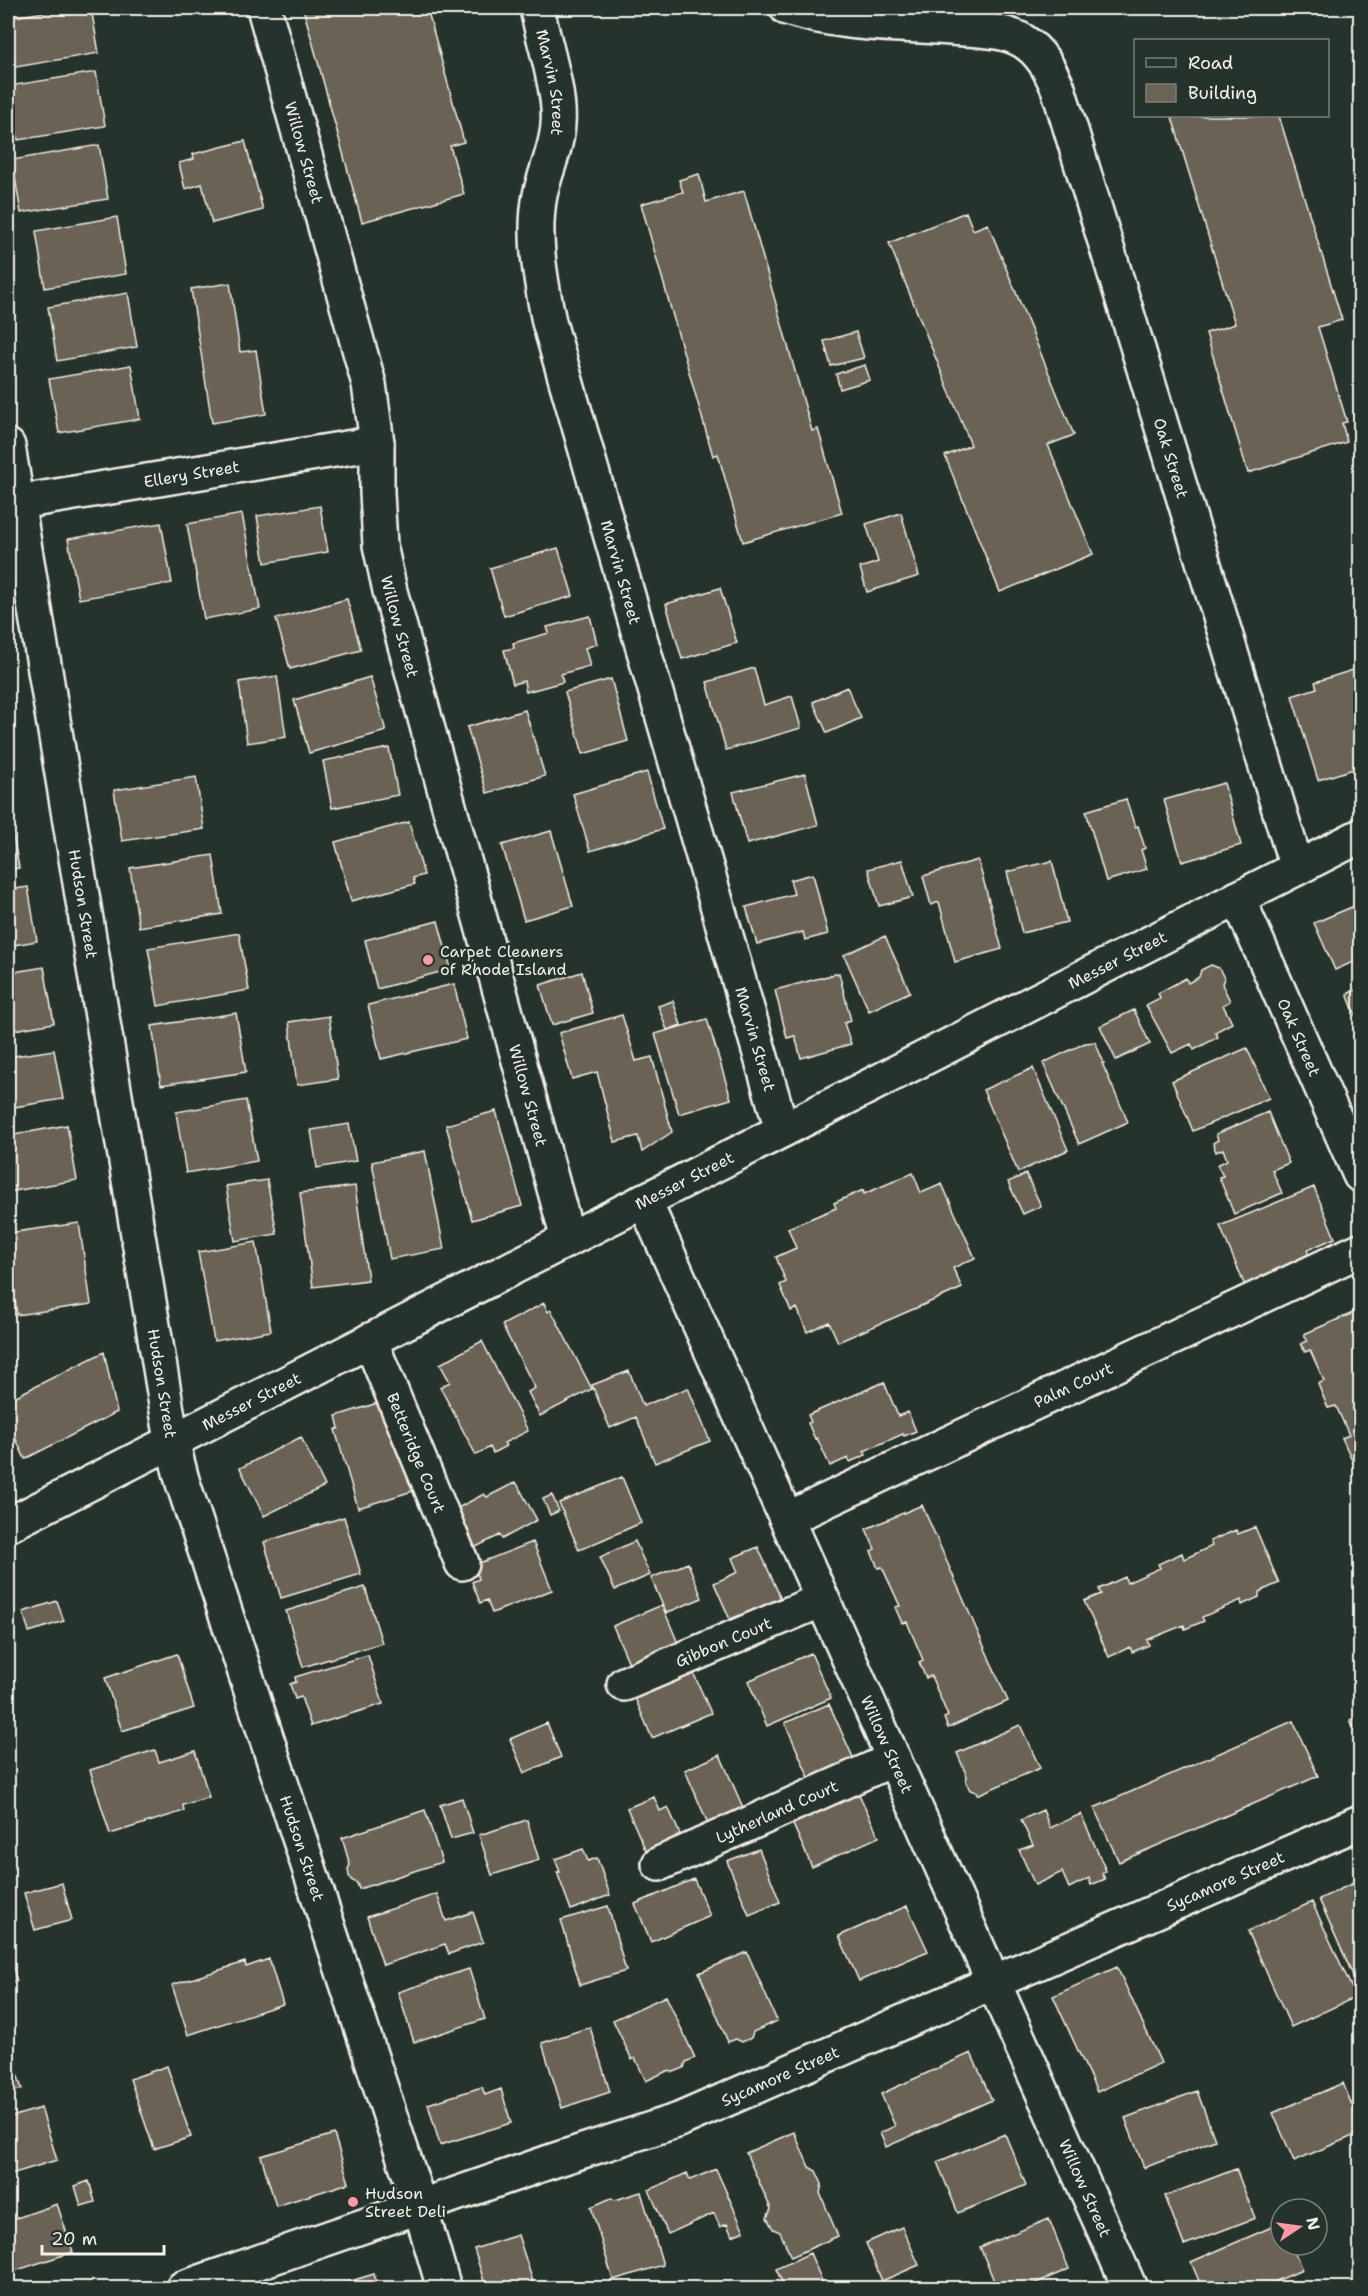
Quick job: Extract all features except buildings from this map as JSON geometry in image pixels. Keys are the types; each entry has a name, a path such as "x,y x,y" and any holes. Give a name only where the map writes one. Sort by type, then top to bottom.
{"street":[{"name":"Willow Street","path":"264,8 369,384 377,443 379,529 390,591 568,1239"},
{"name":"Marvin Street","path":"537,8 558,114 557,136 540,197 538,219 539,260 549,322 782,1130"},
{"name":"Oak Street","path":"787,8 855,20 999,32 1012,36 1036,50 1046,63 1058,88 1297,868"},
{"name":"Ellery Street","path":"12,503 377,443"},
{"name":"Hudson Street","path":"8,446 12,503 172,1441 182,1480 420,2207 444,2289"},
{"name":"Messer Street","path":"8,1525 1360,836"},
{"name":"Oak Street","path":"1238,898 1360,1175"},
{"name":"Willow Street","path":"644,1200 1130,2289"},
{"name":"Palm Court","path":"787,1519 1360,1250"},
{"name":"Betteridge Court","path":"370,1340 462,1563"},
{"name":"Gibbon Court","path":"624,1684 822,1600"},
{"name":"Lytherland Court","path":"659,1864 894,1759"},
{"name":"Sycamore Street","path":"183,2289 679,2120 1360,1821"}],"place":[{"name":"Carpet Cleaners of Rhode Island","path":"428,960"},
{"name":"Hudson Street Deli","path":"353,2202"}]}
